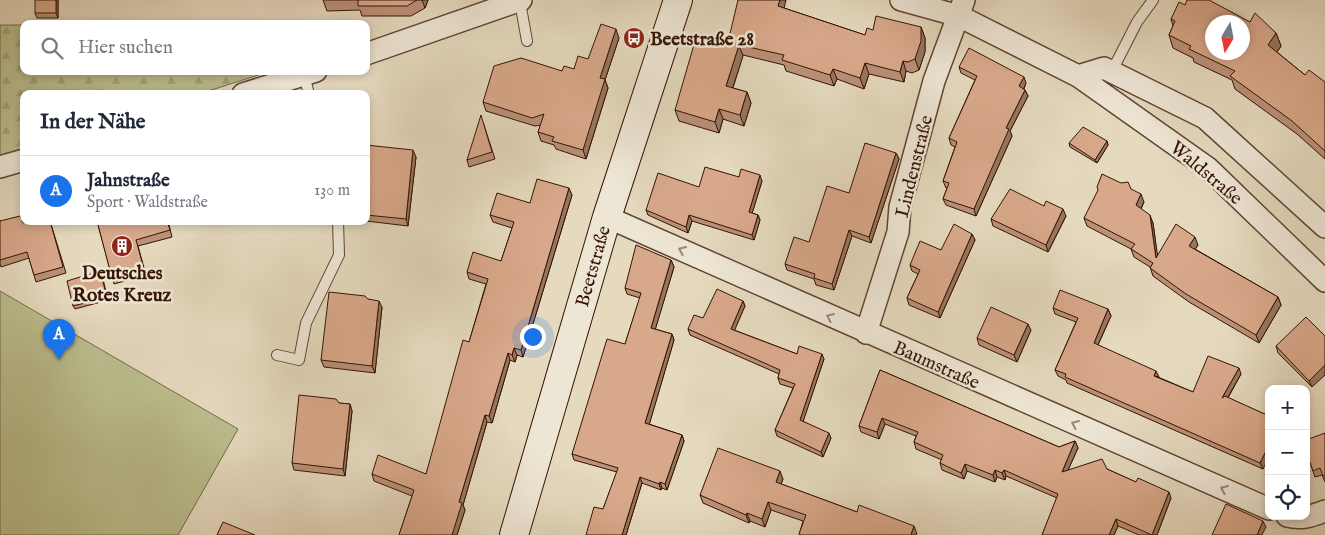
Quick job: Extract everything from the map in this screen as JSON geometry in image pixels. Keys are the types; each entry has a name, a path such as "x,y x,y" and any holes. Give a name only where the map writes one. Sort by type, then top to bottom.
{"main road":[{"name":"Beetstraße","path":"514,535 607,217 678,0"}],"street":[{"name":"Waldstraße","path":"901,0 961,8 1078,76 1208,168 1325,281"},
{"path":"370,53 521,1"},
{"name":"Lindenstraße","path":"866,332 898,232 900,207 934,81 961,8"},
{"path":"1078,76 1104,68 1112,71"},
{"name":"Waldstraße","path":"1112,71 1204,118 1325,227"},
{"path":"262,90 310,80"},
{"path":"0,167 20,161"},
{"name":"Baumstraße","path":"607,217 1265,507"},
{"path":"1310,516 1325,511"}],"lane":[{"path":"1112,71 1137,22 1153,0"},
{"path":"521,1 527,41"},
{"path":"278,355 299,360 306,323 338,255 338,225"}],"green space":[{"path":"0,25 20,25 20,75 258,75 212,90 20,90 20,149 0,156"},
{"path":"0,291 238,429 178,535 0,535"}],"building":[{"path":"35,0 56,0 56,13 35,13"},
{"path":"358,0 417,0 407,6 358,6"},
{"path":"738,0 780,0 778,6 865,35 867,28 873,30 876,16 921,27 921,41 915,59 908,62 903,61 900,72 865,63 860,78 833,69 830,75 782,60 784,55 735,44 739,45 726,86 747,92 740,115 719,109 715,122 675,110 695,41 698,42 701,34 728,42"},
{"path":"1187,0 1209,0 1237,15 1205,15 1205,57 1189,49 1191,46 1169,35 1175,21 1171,19 1179,2 1185,5"},
{"path":"1255,13 1276,33 1268,45 1305,75 1309,70 1325,82 1325,151 1292,121 1230,76 1235,71 1212,60 1250,60 1250,22"},
{"path":"601,24 616,29 600,78 605,79 583,150 552,141 554,137 538,132 544,114 532,118 483,102 494,66 521,58 562,71 564,66 574,69 578,56 588,59"},
{"path":"969,48 1024,77 1019,86 1025,90 1006,128 1009,129 974,209 943,199 949,183 943,181 957,142 949,138 977,76 959,67"},
{"path":"481,115 492,152 467,160"},
{"path":"1083,127 1107,141 1095,160 1069,143"},
{"path":"865,143 896,153 869,237 849,230 832,284 814,278 815,274 785,264 794,237 809,242 827,186 849,193"},
{"path":"370,145 413,150 406,219 370,215"},
{"path":"705,167 739,177 741,169 760,175 749,212 758,215 752,235 689,215 686,227 646,210 658,173 699,187"},
{"path":"1102,174 1121,183 1128,182 1131,189 1141,194 1136,205 1150,215 1156,258 1176,224 1195,237 1189,246 1278,297 1256,335 1186,294 1150,268 1153,263 1131,249 1135,244 1084,218 1098,190 1097,187"},
{"path":"537,179 569,188 521,350 514,348 512,355 508,353 489,416 485,415 459,502 462,503 452,535 399,535 414,490 372,474 378,455 426,474 463,340 469,342 488,279 467,272 473,252 501,261 514,222 490,215 497,193 530,203"},
{"path":"1010,189 1044,206 1046,201 1063,209 1046,245 991,219"},
{"path":"20,216 20,225 51,225 63,267 34,275 27,252 0,260 0,221"},
{"path":"954,224 972,234 938,312 907,298 920,270 910,265 920,241 941,250"},
{"name":"Deutsches Rotes Kreuz","path":"98,225 168,225 170,230 136,240 144,269 112,278"},
{"path":"636,245 671,260 651,328 672,334 645,423 682,435 665,484 660,482 659,484 640,477 622,535 586,535 594,507 603,509 618,468 572,454 607,339 625,344 641,293 625,288"},
{"path":"100,271 107,297 73,306 67,281"},
{"path":"717,289 743,301 731,329 797,354 799,346 822,354 800,420 829,433 821,452 775,430 795,384 778,378 780,370 688,329 694,315 703,318"},
{"path":"1060,290 1108,309 1094,343 1156,371 1154,376 1193,392 1208,356 1239,368 1222,398 1225,396 1265,414 1265,453 1260,463 1065,377 1066,374 1055,370 1078,318 1053,308"},
{"path":"329,292 365,296 368,299 379,301 372,366 321,360"},
{"path":"991,307 1028,324 1014,355 977,338"},
{"path":"1306,317 1325,336 1325,365 1309,381 1276,346"},
{"path":"880,370 1059,447 1075,441 1062,472 1102,459 1107,469 1136,482 1138,478 1169,492 1152,535 1116,519 1109,535 1042,535 1058,494 1004,470 1002,473 995,470 993,475 965,464 961,473 940,463 943,455 914,442 918,432 882,418 877,432 859,426"},
{"path":"299,395 336,399 339,403 350,404 343,469 292,463"},
{"path":"1325,433 1325,475 1323,476 1320,468 1313,471 1310,462 1310,439"},
{"path":"718,448 780,471 776,482 857,512 859,505 914,526 912,535 801,535 799,534 806,515 768,502 762,519 747,513 746,515 700,495"},
{"path":"1226,504 1263,521 1257,535 1212,535"},
{"path":"223,522 255,535 217,535"}],"place":[{"name":"Beetstraße 28","path":"634,38"},
{"name":"Deutsches Rotes Kreuz","path":"122,246"},
{"name":"Jahnstraße","path":"59,360"}]}
